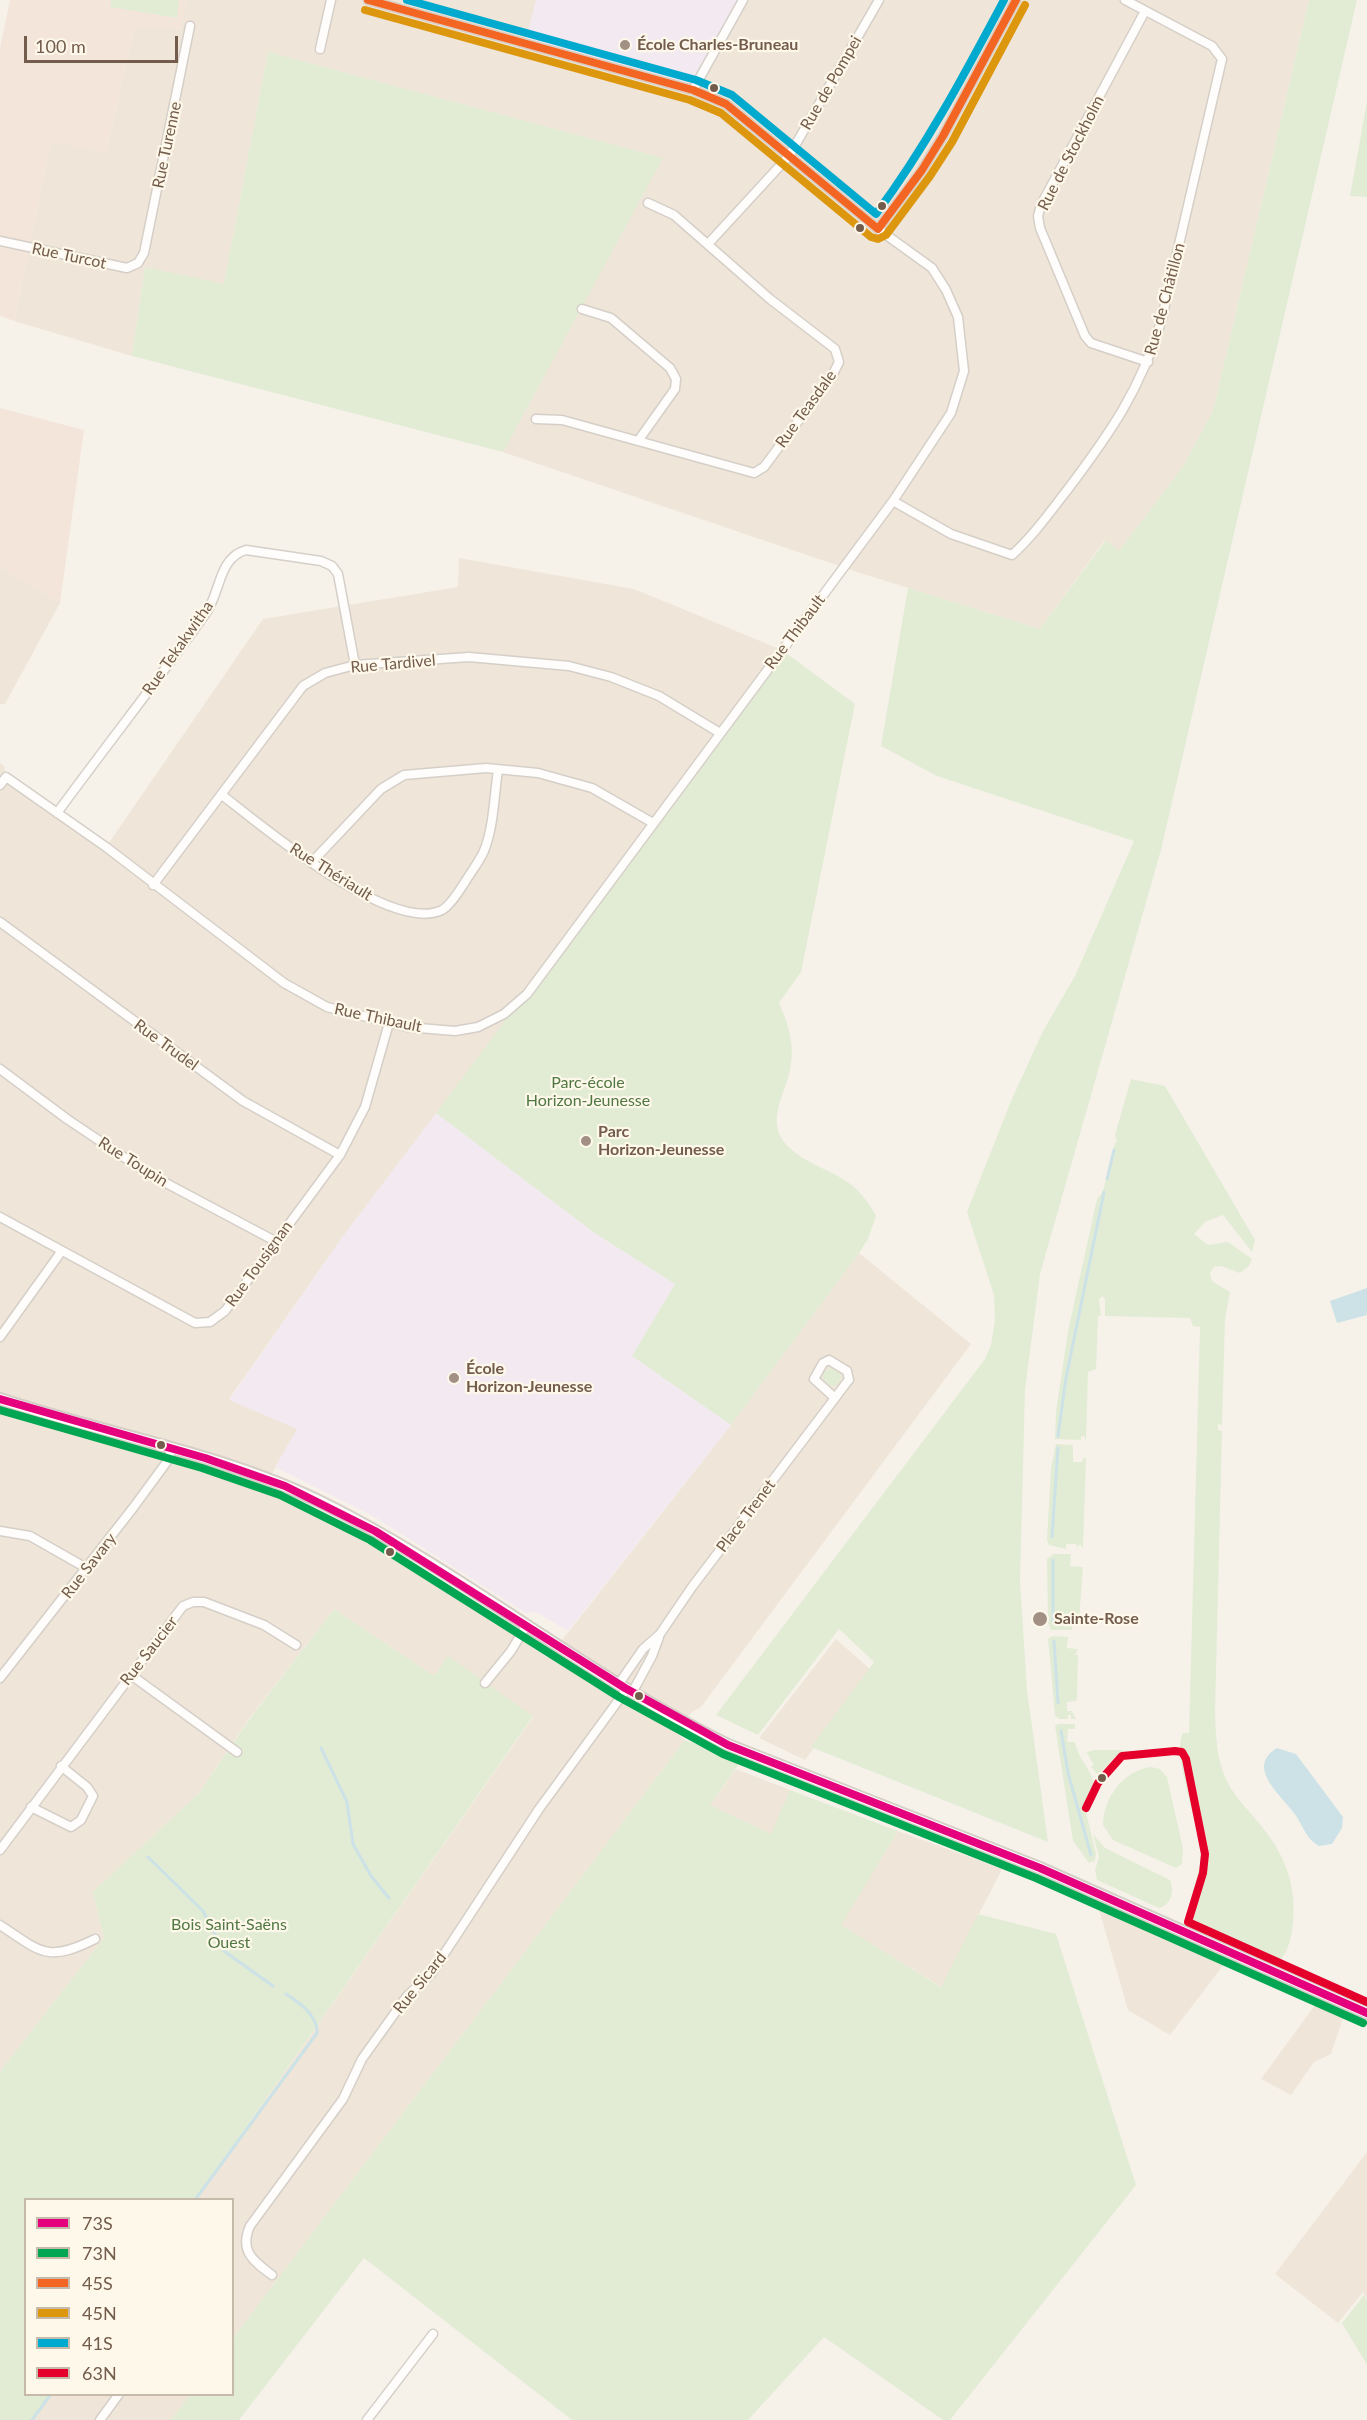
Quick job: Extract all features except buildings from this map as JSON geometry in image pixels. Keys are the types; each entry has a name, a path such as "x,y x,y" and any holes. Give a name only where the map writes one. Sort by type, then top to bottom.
{"street":[{"path":"320,49 331,0"},
{"name":"Rue Thibault","path":"0,785 6,777 284,983 327,1007 407,1028 455,1031 478,1027 504,1014 527,994 893,501 951,413 964,371 958,317 946,290 932,268 878,229 726,104 693,90 368,0"},
{"path":"693,90 743,0"},
{"name":"Rue de Pompei","path":"708,244 789,156 879,0"},
{"path":"878,229 937,145 1016,0"},
{"name":"Rue de Châtillon","path":"893,501 951,534 1012,555 1030,539 1112,430 1148,362 1161,322 1222,59 1212,46 1125,0"},
{"name":"Rue de Stockholm","path":"1145,11 1051,185 1038,216 1040,228 1085,336 1091,343 1148,362"},
{"name":"Rue Turenne","path":"138,263 144,253 190,26"},
{"name":"Rue Teasdale","path":"536,419 562,420 754,473 764,467 833,374 839,362 835,349 770,299 674,215 648,203"},
{"name":"Rue Turcot","path":"0,241 127,268 138,263"},
{"path":"582,309 611,318 670,368 676,379 675,389 638,441"},
{"name":"Rue Tekakwitha","path":"57,813 209,610 228,562 237,552 246,550 321,561 332,566 338,574 355,665"},
{"name":"Rue Tardivel","path":"153,885 303,686 325,673 355,665 469,657 569,666 611,677 659,696 720,733"},
{"path":"312,862 381,789 404,776 486,768 538,773 592,788 653,823"},
{"name":"Rue Thériault","path":"222,795 352,889 388,907 425,915 443,909 459,892 483,852 490,827 498,770"},
{"name":"Rue Trudel","path":"0,922 243,1101 340,1155"},
{"name":"Rue Tousignan","path":"0,1217 195,1323 210,1322 225,1311 340,1155 365,1107 388,1023"},
{"name":"Rue Toupin","path":"0,1069 67,1119 149,1174 275,1241"},
{"path":"0,1336 61,1252"},
{"name":"Place Trenet","path":"625,1689 652,1656 660,1634 692,1587 849,1380 850,1374 836,1362 829,1360 823,1363 814,1379 835,1398"},
{"path":"0,1399 172,1449 268,1480 321,1502 390,1539 684,1724 754,1757 1020,1860 1367,2013"},
{"name":"Rue Savary","path":"0,1678 87,1569 166,1463 172,1449"},
{"path":"0,1531 30,1536 87,1569"},
{"name":"Rue Saucier","path":"0,1850 183,1606 193,1602 204,1602 264,1625 296,1645"},
{"path":"486,1683 511,1652 526,1626"},
{"name":"Place Trenet","path":"625,1689 643,1649 660,1634"},
{"path":"131,1675 237,1752"},
{"name":"Rue Sicard","path":"272,2275 255,2263 246,2251 245,2238 250,2226 343,2099 362,2059 407,1996 431,1974 538,1809 625,1689"},
{"path":"31,1807 71,1827 81,1820 93,1796 87,1787 61,1766"},
{"path":"0,1925 41,1952 69,1952 95,1939"},
{"path":"367,2420 433,2334"},
{"path":"100,2420 118,2396"}],"shaded area":[{"path":"10,0 187,0 181,30 135,26 106,152 51,142 14,321 0,316 0,48"},
{"path":"187,0 1309,0 1213,411 1184,465 1119,551 1105,540 1040,629 857,572 503,452 662,158 268,52 224,285 145,267 132,356 14,321 51,141 106,152 135,26"},
{"name":"École Charles-Bruneau","path":"536,0 743,0 693,90 525,42"},
{"path":"0,408 84,430 60,603 0,567"},
{"path":"459,558 634,589 782,650 527,994 341,1239 229,1399 298,1429 262,1491 402,1561 548,1658 731,1425 859,1253 971,1344 701,1707 692,1712 675,1732 685,1740 234,2337 234,2198 197,2198 533,1717 448,1657 434,1676 334,1609 249,1719 199,1793 93,1892 104,1938 2,2069 0,2075 0,763 4,766 7,777 106,847 263,619 458,587"},
{"path":"0,567 60,603 5,704 0,704"},
{"name":"École Horizon-Jeunesse","path":"436,1113 596,1234 675,1284 632,1356 731,1425 568,1631 536,1612 526,1613 373,1516 275,1467 297,1429 229,1400 341,1239"},
{"path":"1367,1288 1367,1315 1337,1323 1330,1301"},
{"path":"836,1639 872,1671 805,1760 759,1738"},
{"path":"1277,1748 1296,1754 1343,1817 1342,1828 1332,1844 1319,1846 1310,1839 1294,1813 1274,1790 1265,1772 1264,1764 1268,1756"},
{"path":"736,1769 790,1790 772,1835 710,1805"},
{"path":"898,1831 1002,1869 942,1987 840,1925"},
{"path":"1098,1906 1225,1963 1170,2035 1128,2010"},
{"path":"1315,2005 1343,2018 1331,2054 1314,2062 1291,2095 1261,2079"},
{"path":"1367,2152 1367,2298 1363,2292 1338,2323 1275,2274"},
{"path":"47,2396 189,2396 171,2420 29,2420"}],"green space":[{"path":"111,0 179,0 177,18 110,7"},
{"path":"1309,0 1357,0 1161,850 1040,1274 1025,1390 1020,1581 1027,1690 1048,1842 811,1747 874,1662 839,1629 758,1735 716,1715 985,1359 991,1345 995,1320 994,1295 967,1212 1011,1101 1043,1031 1075,976 1134,841 937,776 881,746 908,588 1040,629 1106,540 1119,551 1184,465 1213,411"},
{"path":"268,52 663,158 503,452 132,356 145,267 224,284"},
{"path":"1367,101 1367,197 1350,196"},
{"name":"Parc-école Horizon-Jeunesse","path":"782,650 855,704 801,972 779,1003 786,1019 792,1052 790,1070 778,1112 778,1129 786,1145 802,1157 851,1184 867,1201 876,1216 868,1239 859,1253 731,1425 632,1356 675,1284 596,1234 436,1113"},
{"path":"1131,1079 1165,1086 1255,1240 1252,1252 1223,1215 1205,1222 1194,1234 1208,1245 1228,1242 1252,1259 1249,1266 1240,1273 1221,1266 1214,1267 1210,1273 1212,1281 1230,1292 1225,1319 1222,1425 1218,1424 1218,1430 1222,1431 1216,1738 1218,1754 1226,1779 1235,1794 1272,1840 1290,1879 1294,1907 1291,1938 1279,1961 1230,1942 1204,1928 1190,1915 1201,1852 1182,1769 1180,1742 1183,1733 1189,1733 1200,1327 1193,1326 1190,1318 1105,1316 1105,1299 1102,1296 1099,1299 1101,1316 1098,1316 1096,1369 1088,1372 1086,1441 1084,1436 1081,1436 1081,1440 1055,1439 1056,1412 1068,1331 1097,1199 1103,1191 1117,1142 1115,1135"},
{"path":"832,1368 838,1371 841,1377 838,1383 832,1386 826,1383 823,1377 826,1371"},
{"path":"1056,1444 1073,1445 1073,1462 1082,1462 1083,1458 1086,1458 1083,1549 1081,1545 1078,1545 1078,1550 1076,1544 1066,1544 1066,1549 1049,1545 1047,1540 1051,1468"},
{"path":"1054,1554 1071,1554 1070,1566 1083,1567 1079,1621 1072,1623 1072,1630 1051,1630 1048,1623 1047,1559"},
{"name":"Bois Saint-Saëns Ouest","path":"334,1609 434,1676 448,1656 533,1716 197,2198 24,2198 24,2396 50,2396 32,2420 0,2420 0,2075 2,2069 104,1938 93,1892 199,1793 249,1720"},
{"path":"1052,1636 1068,1637 1067,1648 1078,1649 1075,1655 1078,1655 1077,1698 1076,1701 1067,1702 1067,1711 1072,1711 1076,1719 1071,1719 1071,1715 1068,1715 1068,1719 1059,1719 1055,1715 1048,1639"},
{"path":"1075,1724 1075,1729 1068,1729 1067,1742 1075,1742 1094,1785 1094,1792 1084,1804 1096,1854 1095,1861 1089,1863 1073,1841 1055,1726"},
{"path":"685,1740 741,1761 710,1805 771,1834 790,1790 898,1831 841,1925 941,1987 978,1914 1056,1934 1136,2185 950,2420 943,2420 824,2337 748,2420 572,2420 364,2258 239,2420 171,2420 189,2396 234,2396 234,2337"},
{"path":"1094,1750 1124,1751 1098,1775 1091,1767 1094,1765 1087,1753 1082,1754"},
{"path":"1151,1767 1160,1769 1167,1777 1183,1848 1182,1864 1176,1868 1113,1840 1103,1825 1107,1805 1117,1787 1132,1774"},
{"path":"1093,1834 1105,1848 1170,1880 1172,1893 1169,1901 1159,1908 1097,1880 1095,1870 1099,1857"},
{"path":"1364,2295 1367,2300 1367,2365 1342,2323"}],"waterway":[{"path":"1107,1179 1114,1150"},
{"path":"1058,1436 1066,1378 1104,1192"},
{"path":"1052,1537 1058,1448"},
{"path":"1053,1560 1053,1622"},
{"path":"1054,1641 1058,1703"},
{"path":"1061,1731 1068,1773 1091,1855"},
{"path":"321,1748 347,1802 353,1844 371,1876 389,1898"},
{"path":"148,1857 203,1911 224,1951 273,1986"},
{"path":"196,2198 317,2033 315,2021 302,2006 286,1994"},
{"path":"32,2420 50,2396"}],"transit line":[{"name":"45S","path":"368,0 693,90 726,104 878,229 922,170 943,136 1016,0"},
{"name":"41S","path":"407,0 696,80 732,95 876,214 928,136 1004,0"},
{"name":"45N","path":"365,10 690,100 721,113 871,237 878,239 886,235 952,142 1025,5"},
{"name":"73S","path":"0,1399 205,1458 285,1486 375,1531 625,1688 728,1745 1040,1868 1367,2013"},
{"name":"73N","path":"0,1410 202,1468 280,1495 370,1540 619,1697 723,1754 1036,1878 1363,2023"},
{"name":"63N","path":"1086,1808 1098,1783 1122,1756 1182,1752 1186,1759 1205,1854 1203,1873 1188,1922 1367,2002"}],"place":[{"name":"École Charles-Bruneau","path":"625,45"},
{"name":"Parc Horizon-Jeunesse","path":"586,1141"},
{"name":"École Horizon-Jeunesse","path":"454,1378"},
{"name":"Sainte-Rose","path":"1040,1619"}]}
